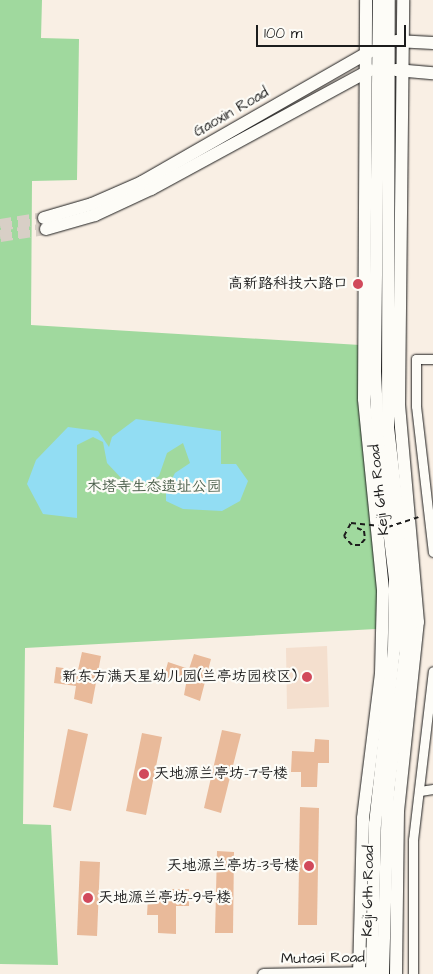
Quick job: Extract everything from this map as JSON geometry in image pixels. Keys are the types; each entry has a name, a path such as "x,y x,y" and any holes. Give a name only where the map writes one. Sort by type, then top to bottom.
{"main road":[{"path":"359,973 363,818 381,674 384,590 364,400 366,0"},
{"name":"Keji 6th Road","path":"379,0 384,44"},
{"name":"Keji 6th Road","path":"378,973 375,824 389,712 395,579 378,438 375,371 383,68 389,0"},
{"path":"396,974 398,811 418,622 398,404 403,0"},
{"path":"384,44 402,42 433,43"},
{"name":"Gaoxin Road","path":"383,68 365,73 151,189 94,215 45,224 142,182 384,44"},
{"path":"383,68 433,72"}],"street":[{"path":"433,359 416,359 416,406 433,552"},
{"path":"414,974 413,840 433,671"},
{"path":"420,792 433,789"},
{"name":"Mutasi Road","path":"263,974 378,973"}],"path":[{"path":"357,528 364,531 365,539 360,545 352,545 344,536 351,523 388,527 418,517"}],"shaded area":[{"name":"新东方满天星幼儿园(兰亭坊园校区)","path":"327,646 329,707 287,709 286,648"}],"green space":[{"name":"木塔寺生态遗址公园","path":"0,0 42,0 41,38 79,39 77,180 32,181 31,325 360,345 378,576 376,629 25,648 23,824 51,825 58,965 0,964"}],"water":[{"path":"136,419 221,431 221,464 236,464 248,481 240,501 222,511 183,509 166,501 166,490 175,473 190,463 183,443 167,453 159,476 146,484 122,479 107,463 103,442 93,437 77,445 77,518 43,514 27,484 36,460 68,427 98,431 109,447 112,437"}],"building":[{"path":"82,652 101,656 92,704 74,699 76,686 54,683 56,667 78,670"},
{"path":"194,654 211,659 200,701 184,695 186,684 164,677 168,662 189,669"},
{"path":"68,729 88,734 71,811 53,807"},
{"path":"222,730 241,734 221,813 204,808"},
{"name":"天地源兰亭坊-7号楼","path":"142,733 162,737 146,815 126,811"},
{"path":"315,739 329,740 329,763 318,763 317,787 301,787 301,772 291,772 292,751 314,752"},
{"name":"天地源兰亭坊-3号楼","path":"300,807 319,808 317,925 298,925"},
{"path":"217,851 234,852 233,933 215,933"},
{"name":"天地源兰亭坊-9号楼","path":"80,861 100,862 97,936 77,935"},
{"path":"170,889 189,889 189,906 176,906 176,934 158,933 158,915 147,915 148,897 170,897"}],"tunnel":[{"path":"0,225 44,218"},
{"path":"0,236 46,229"}],"place":[{"name":"高新路科技六路口","path":"358,284"},
{"name":"新东方满天星幼儿园(兰亭坊园校区)","path":"307,677"},
{"name":"天地源兰亭坊-7号楼","path":"144,774"},
{"name":"天地源兰亭坊-3号楼","path":"309,866"},
{"name":"天地源兰亭坊-9号楼","path":"88,898"}]}
